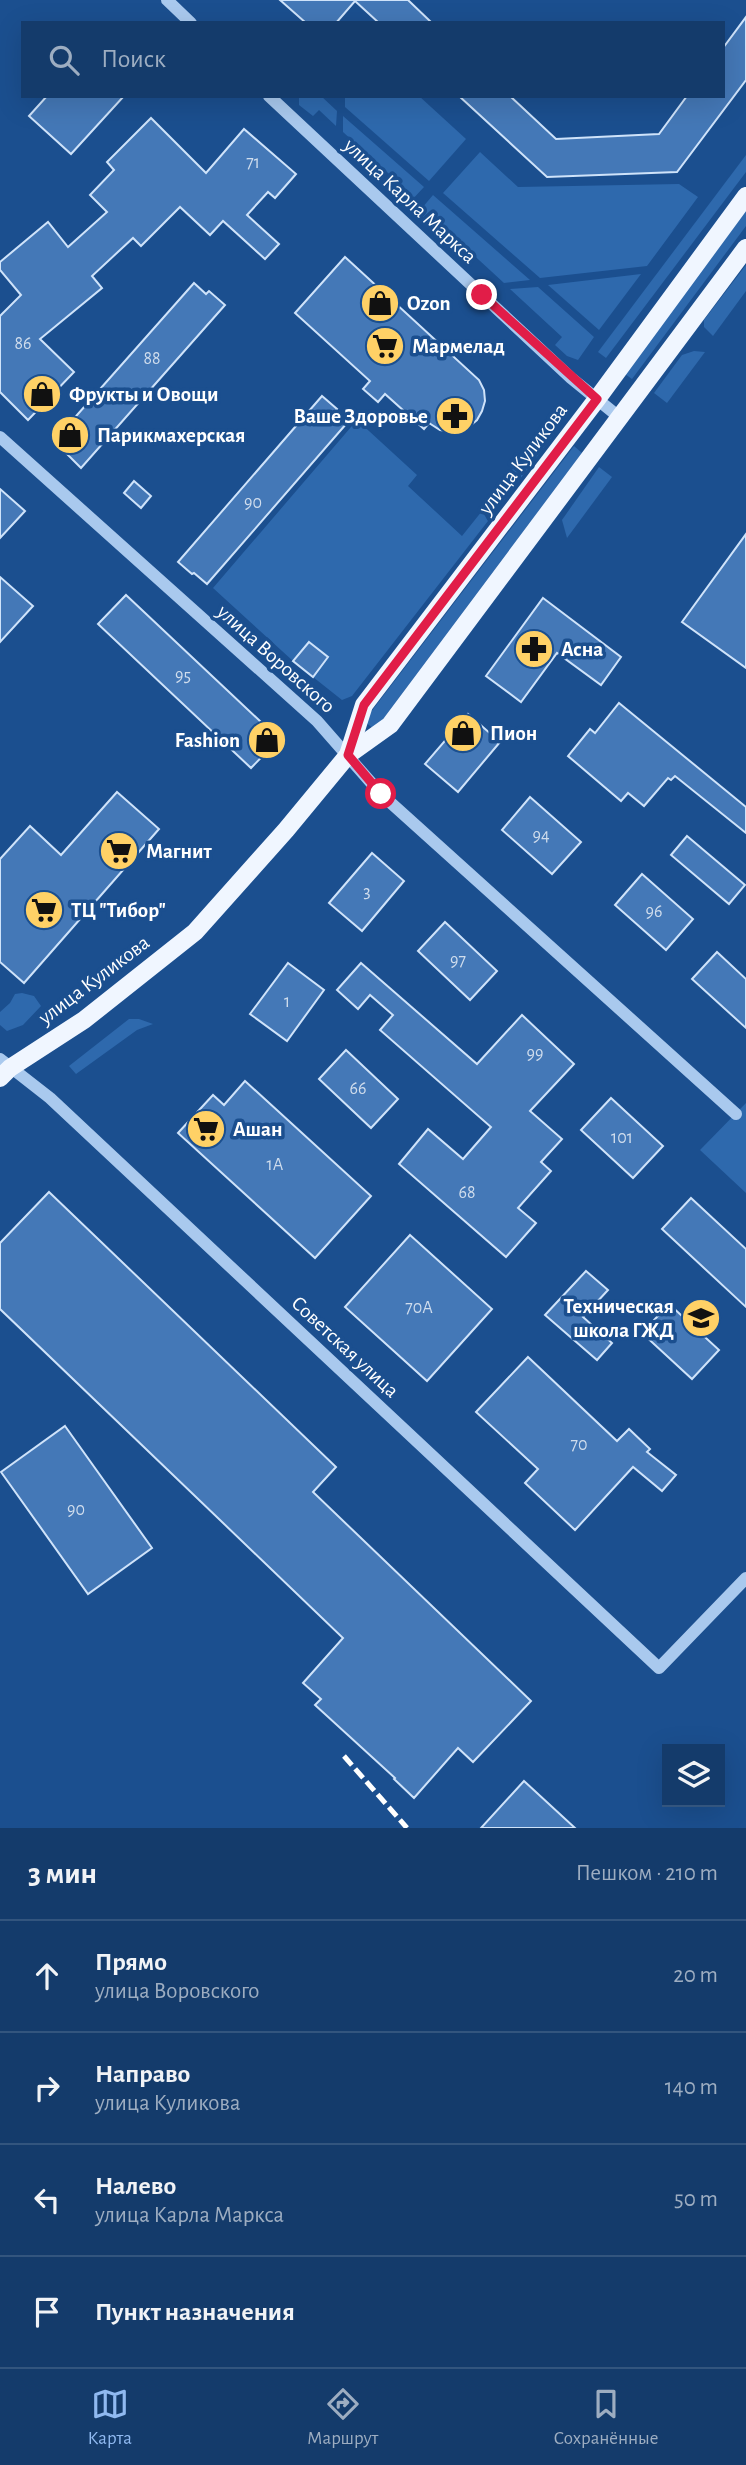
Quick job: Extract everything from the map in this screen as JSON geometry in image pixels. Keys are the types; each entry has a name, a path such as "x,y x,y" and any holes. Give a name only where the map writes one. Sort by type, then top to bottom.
{"main road":[{"name":"улица Куликова","path":"348,755 364,705 597,399 746,196"},
{"name":"улица Куликова","path":"3,1068 84,1020 195,932 286,830 348,755 390,725 746,248"}],"street":[{"path":"167,0 189,21"},
{"name":"улица Карла Маркса","path":"271,98 571,378 619,417"},
{"name":"улица Воровского","path":"0,437 317,721 381,794 736,1114"},
{"name":"Советская улица","path":"3,1068 50,1098 659,1668 746,1578"}],"shaded area":[{"path":"299,98 323,98 337,111 336,126 319,110 313,116 299,105"},
{"path":"345,98 421,98 466,139 429,181 345,107"},
{"path":"343,116 424,187 410,202 400,203 409,192 343,132"},
{"path":"480,152 518,187 679,184 698,197 647,266 540,278 443,193"},
{"path":"746,155 746,172 606,358 598,352"},
{"path":"433,195 530,280 504,283 429,214 420,222 416,215"},
{"path":"746,211 746,226 632,379 625,374"},
{"path":"746,265 746,291 713,336 704,327 704,320"},
{"path":"641,274 599,330 548,285"},
{"path":"538,287 594,337 578,360 567,356 555,345 562,337 510,289"},
{"path":"694,351 705,352 667,403 654,393 682,355"},
{"path":"357,420 417,475 408,486 462,536 482,511 488,521 352,696 342,700 313,677 328,657 309,642 293,661 213,588"},
{"path":"544,427 554,434 502,503 492,497"},
{"path":"574,446 582,453 375,730 364,721"},
{"path":"599,467 612,477 567,538 562,520"},
{"path":"15,994 34,996 41,1006 23,1025 7,1031 0,1025 0,1012"},
{"path":"129,1019 153,1024 137,1030 76,1074 69,1066"},
{"path":"746,1103 746,1193 700,1150"}],"building":[{"path":"280,0 408,0 430,21 377,21 355,1 338,21 304,21"},
{"path":"746,17 746,80 677,172 547,177 461,98 512,98 556,139 659,134 686,98 725,98 725,45"},
{"path":"45,98 122,98 71,154 29,116"},
{"path":"151,118 206,173 244,129 296,174 275,198 268,192 247,215 279,244 265,259 223,221 210,235 180,207 141,246 133,238 92,276 102,288 40,339 74,372 28,420 0,392 0,316 21,295 0,270 0,262 48,222 68,247 107,212 90,195 114,170 107,162"},
{"name":"Мармелад","path":"345,257 479,380 485,401 477,420 466,429 453,432 440,430 429,423 424,429 385,394 378,402 363,389 370,381 295,313"},
{"path":"194,283 206,294 209,291 225,305 81,468 54,441"},
{"path":"322,396 337,409 335,412 347,423 207,584 192,574 178,562"},
{"path":"134,481 151,496 141,508 124,493"},
{"path":"0,489 25,511 0,538"},
{"path":"746,534 746,668 682,622"},
{"path":"0,577 33,606 0,642"},
{"path":"126,595 279,739 251,768 98,624"},
{"path":"543,598 621,657 601,685 557,653 521,702 486,676"},
{"path":"309,642 328,657 313,677 293,661"},
{"path":"619,703 746,807 746,833 675,776 671,780 668,778 644,806 628,793 621,801 568,756 590,729 595,733"},
{"path":"468,714 500,742 458,792 425,764"},
{"name":"ТЦ \"Тибор\"","path":"117,792 159,829 24,983 0,962 0,859 30,826 61,855"},
{"path":"530,797 581,842 552,874 502,830"},
{"path":"687,836 745,885 729,904 671,855"},
{"path":"372,853 404,881 362,931 329,903"},
{"path":"642,874 693,919 666,950 615,905"},
{"path":"445,922 497,971 470,1000 418,951"},
{"path":"717,952 746,979 746,1028 692,979"},
{"path":"288,963 324,990 287,1041 250,1014"},
{"path":"361,963 477,1064 522,1015 574,1064 530,1111 562,1139 541,1162 551,1171 518,1208 536,1223 506,1257 399,1164 428,1129 463,1159 491,1127 380,1030 393,1015 370,995 358,1009 337,990"},
{"path":"346,1050 398,1099 371,1128 319,1079"},
{"path":"245,1081 371,1196 315,1258 178,1133 213,1095 224,1105"},
{"path":"611,1098 663,1146 633,1178 581,1130"},
{"path":"49,1192 336,1467 313,1492 531,1701 473,1762 458,1748 414,1798 315,1705 321,1699 303,1683 343,1638 0,1309 0,1243"},
{"path":"691,1198 746,1249 746,1307 662,1229"},
{"path":"410,1235 492,1309 427,1381 345,1307"},
{"path":"586,1271 608,1290 583,1317 612,1343 597,1360 545,1315"},
{"path":"669,1304 719,1350 692,1379 642,1333"},
{"path":"528,1357 617,1441 629,1429 650,1449 647,1452 676,1475 662,1491 633,1467 575,1530 525,1483 538,1469 476,1412"},
{"path":"65,1426 152,1548 88,1594 1,1472"},
{"path":"524,1781 575,1828 481,1828"}],"railway":[{"path":"344,1756 407,1828"}],"place":[{"name":"Ozon","path":"380,303"},
{"name":"Мармелад","path":"385,346"},
{"name":"Фрукты и Овощи","path":"42,394"},
{"name":"Ваше Здоровье","path":"455,416"},
{"name":"Парикмахерская","path":"70,435"},
{"name":"Асна","path":"534,649"},
{"name":"Пион","path":"463,733"},
{"name":"Fashion","path":"267,740"},
{"name":"Магнит","path":"119,851"},
{"name":"ТЦ \"Тибор\"","path":"44,910"},
{"name":"Ашан","path":"206,1129"},
{"name":"Техническая школа ГЖД","path":"701,1318"}],"route":[{"path":"381,794 348,755 364,705 597,399 482,295"}]}
